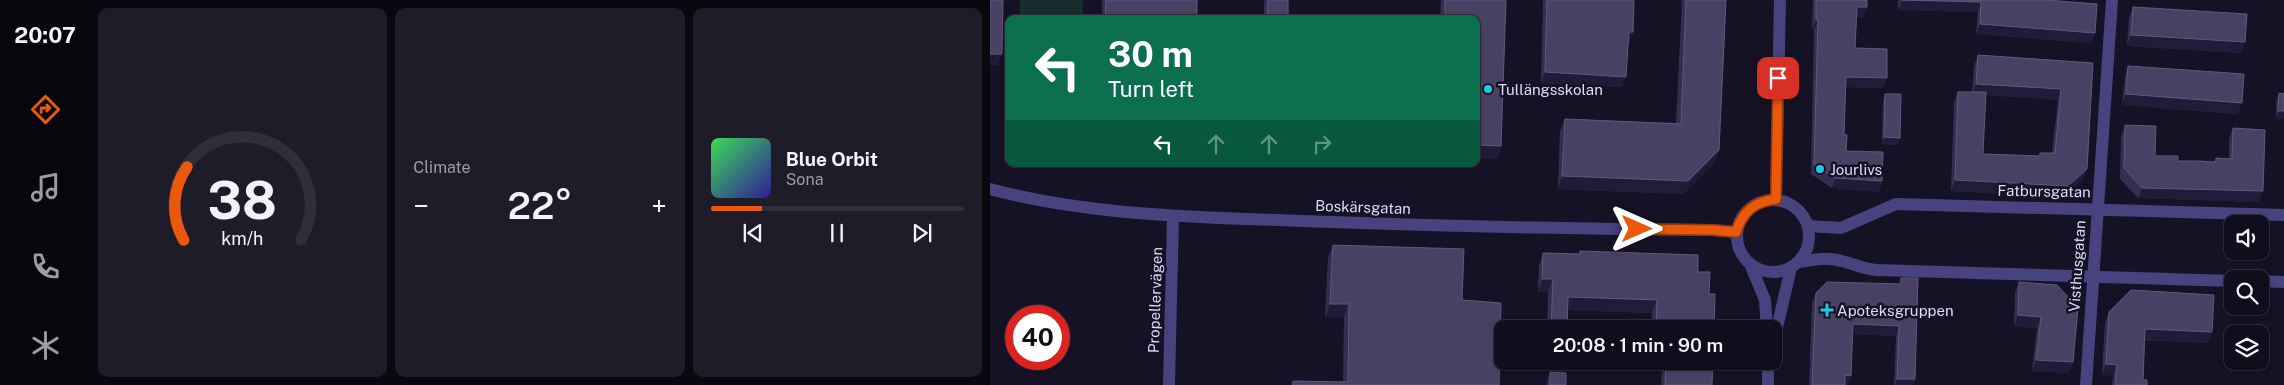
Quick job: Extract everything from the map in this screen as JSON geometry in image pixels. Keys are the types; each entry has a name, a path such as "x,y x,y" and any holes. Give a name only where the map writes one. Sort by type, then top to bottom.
{"street":[{"path":"1776,199 1780,0"},
{"name":"Visthusgatan","path":"2086,385 2112,0"},
{"name":"Boskärsgatan","path":"990,189 1060,205 1173,216 1523,229 1713,230 1736,232"},
{"path":"1780,320 1795,265 1808,247 1808,226 1802,213 1790,203 1776,199 1762,201 1750,208 1741,219 1736,232 1737,244 1742,256 1759,270 1770,273 1795,265 1828,258 1843,261 1862,269 1876,270 2224,281"},
{"name":"Fatbursgatan","path":"1808,226 1841,228 1896,204 2284,215"},
{"name":"Propellervägen","path":"1169,385 1173,216"},
{"path":"1750,264 1765,300 1766,320"},
{"path":"2269,281 2284,282"},
{"path":"1768,385 1769,370"}],"green space":[{"path":"1020,0 1083,0 1082,15 1020,15"}],"building":[{"path":"990,0 1003,0 1002,54 990,54"},
{"path":"1106,0 1197,0 1197,15 1105,15"},
{"path":"1268,0 1288,0 1288,15 1267,15"},
{"path":"1445,0 1506,0 1501,146 1480,145 1480,15 1445,15"},
{"path":"1547,0 1634,0 1633,32 1629,32 1626,77 1545,72"},
{"path":"1686,0 1726,0 1719,150 1688,181 1562,176 1565,119 1681,124"},
{"path":"1816,0 1867,0 1867,7 1857,7 1855,48 1887,49 1887,78 1846,77 1844,135 1847,135 1846,151 1883,152 1882,181 1835,178 1814,164 1818,20 1816,20"},
{"path":"1902,0 2046,0 2097,4 2095,33 1980,24 1981,2"},
{"path":"2133,7 2247,14 2245,42 2131,35"},
{"path":"1978,55 2093,63 2087,169 2068,186 1955,180 1958,92 1986,92 1983,154 2040,156 2040,153 2055,153 2061,89 1976,84"},
{"path":"2128,66 2244,74 2242,103 2126,94"},
{"path":"2279,93 2284,94 2284,111 2278,111"},
{"path":"1885,94 1901,94 1900,138 1884,137"},
{"path":"2125,125 2156,126 2155,156 2178,156 2178,161 2216,162 2216,158 2232,159 2233,128 2265,130 2263,191 2142,188 2124,168"},
{"path":"1333,245 1464,249 1462,300 1501,303 1501,320 1494,320 1494,370 1499,370 1499,385 1293,385 1293,381 1348,382 1349,304 1330,304"},
{"path":"1580,251 1698,255 1698,272 1710,272 1709,294 1715,294 1714,320 1656,320 1657,300 1568,297 1567,320 1551,320 1553,279 1542,279 1543,253 1580,254"},
{"path":"1901,278 1918,278 1915,379 1897,379 1899,326 1853,324 1851,376 1845,375 1845,385 1812,385 1816,293 1827,282 1901,284"},
{"path":"2019,282 2057,285 2078,308 2073,362 2036,360 2041,317 2018,315"},
{"path":"2131,290 2214,295 2212,332 2145,329 2143,380 2147,380 2147,385 2115,385 2117,365 2106,364 2109,312"},
{"path":"1666,370 1713,370 1712,385 1665,385"},
{"path":"1550,372 1566,373 1566,385 1550,385"}],"place":[{"name":"Tullängsskolan","path":"1488,89"},
{"name":"Jourlivs","path":"1820,169"},
{"name":"Apoteksgruppen","path":"1827,310"}],"route":[{"path":"1637,229 1736,232 1741,219 1750,208 1762,201 1776,199 1778,78"}]}
